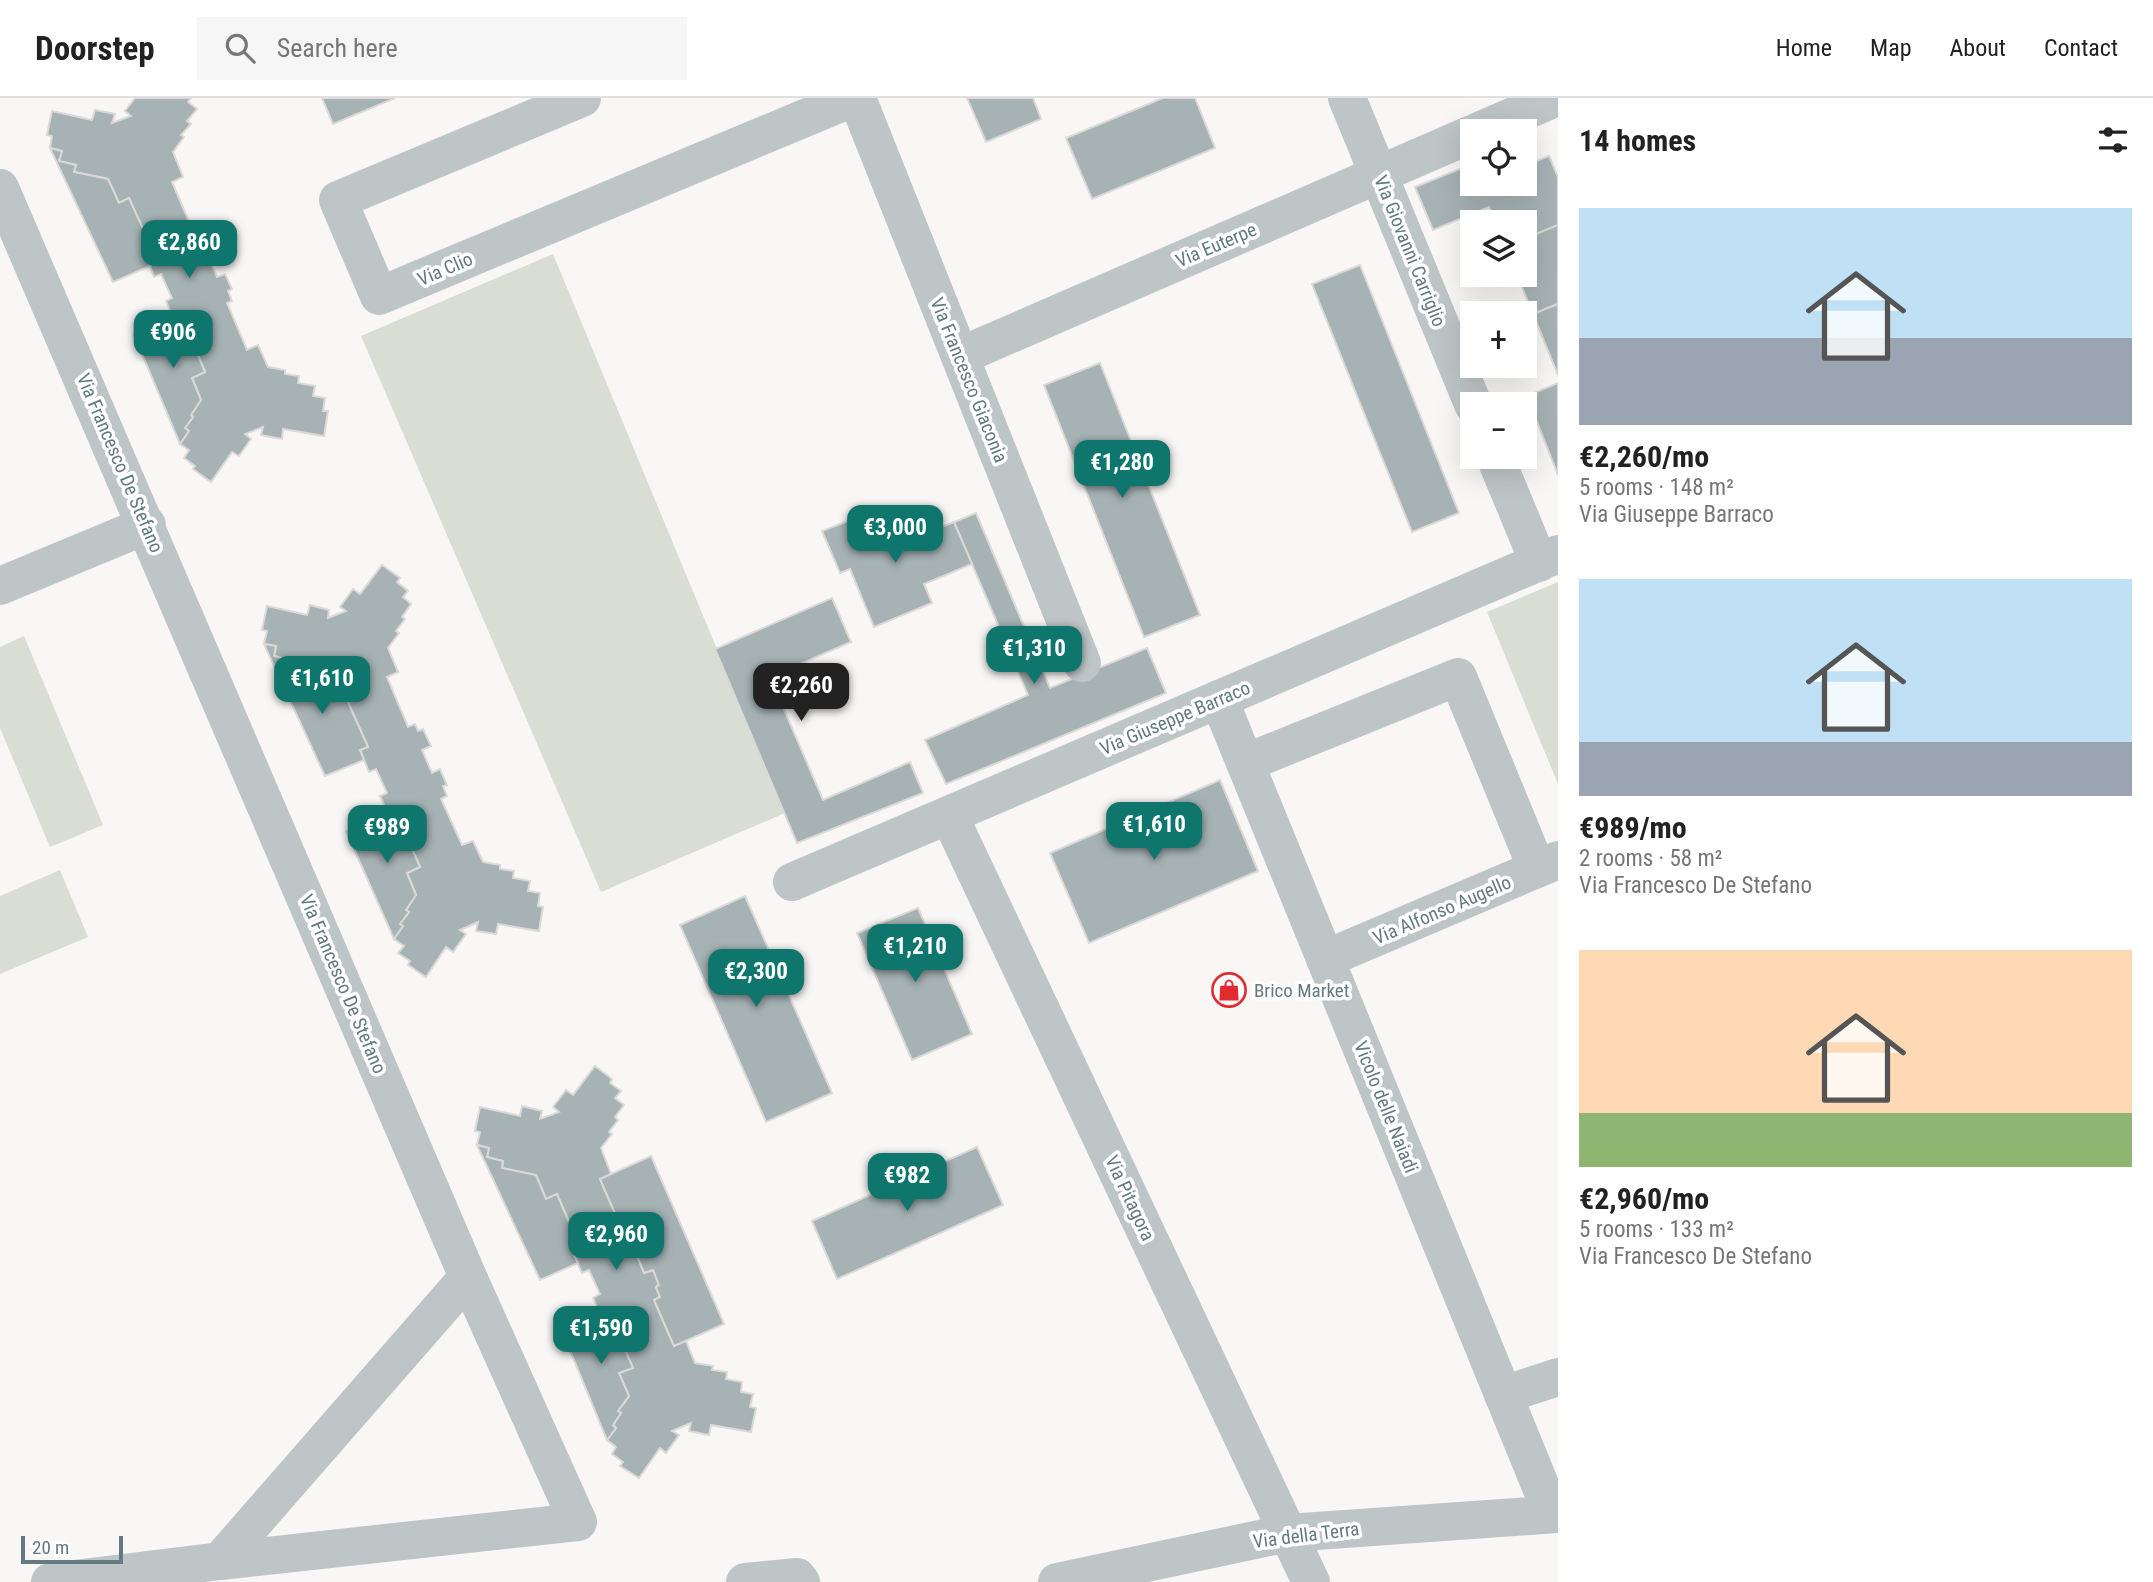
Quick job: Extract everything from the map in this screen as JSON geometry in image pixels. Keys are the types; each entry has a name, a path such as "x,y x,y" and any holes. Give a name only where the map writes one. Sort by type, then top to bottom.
{"street":[{"name":"Via Clio","path":"582,98 338,200 379,296 855,98"},
{"name":"Via Francesco Giaconia","path":"855,98 1082,663"},
{"name":"Via Giovanni Carriglio","path":"1347,98 1468,392"},
{"path":"1507,119 1555,98"},
{"name":"Via Euterpe","path":"960,356 1460,139"},
{"name":"Via Francesco De Stefano","path":"0,188 468,1277 578,1522 220,1561"},
{"path":"1501,469 1548,559"},
{"path":"0,586 147,525"},
{"name":"Via Giuseppe Barraco","path":"792,882 1548,559"},
{"path":"1245,763 1458,677 1548,865"},
{"name":"Vicolo delle Naiadi","path":"1219,699 1503,1395 1555,1514"},
{"name":"Via Pitagora","path":"949,815 1311,1582"},
{"name":"Via Alfonso Augello","path":"1325,959 1548,865"},
{"path":"73,1581 220,1561 468,1277"},
{"path":"1503,1395 1558,1377"},
{"name":"Via della Terra","path":"1057,1582 1287,1533 1555,1514"},
{"path":"744,1582 797,1577 801,1582"}],"shaded area":[{"path":"553,254 785,813 601,892 361,336"},
{"path":"1558,582 1558,784 1487,612"},
{"path":"24,636 103,825 50,847 0,728 0,647"},
{"path":"60,870 88,937 0,974 0,896"}],"building":[{"path":"135,98 191,98 188,102 197,109 187,121 191,124 181,135 184,137 173,152 183,177 172,182 193,231 200,229 203,237 208,234 216,250 207,254 217,277 225,274 232,289 228,291 232,301 227,303 247,350 258,345 268,367 299,376 298,383 315,386 313,396 325,398 323,411 328,411 324,436 283,429 282,439 261,435 263,427 245,434 251,439 239,456 232,452 211,482 193,469 195,466 184,458 189,450 180,444 189,431 185,428 193,417 191,415 201,400 192,378 205,372 181,315 173,318 166,301 172,298 161,274 154,277 145,255 153,251 129,198 119,203 108,179 74,172 76,165 59,161 62,151 50,148 52,136 47,135 52,111 92,120 95,110 115,114 112,123 131,116 125,111"},
{"path":"322,98 395,98 333,124"},
{"path":"967,98 1033,98 1041,119 986,142"},
{"path":"1163,98 1195,98 1215,148 1092,199 1066,138"},
{"path":"50,148 62,151 59,161 76,165 74,172 108,179 119,203 129,198 153,251 145,255 150,266 113,282"},
{"path":"1549,156 1558,177 1558,225 1537,234 1537,210 1490,210 1489,207 1482,210 1460,210 1460,219 1433,230 1415,187 1460,169 1460,196 1537,196 1537,161"},
{"path":"1558,225 1558,304 1537,312 1537,301 1528,301 1522,287 1537,287 1537,234"},
{"path":"1360,265 1459,513 1412,532 1312,284"},
{"path":"1558,304 1558,375 1537,324 1537,312"},
{"path":"181,315 205,372 192,378 201,400 191,415 193,417 185,428 189,431 180,444 134,335"},
{"path":"1100,363 1200,615 1144,637 1044,385"},
{"path":"1558,383 1558,475 1537,421 1537,392"},
{"path":"976,513 1050,688 1147,648 1166,693 946,784 925,740 1028,695 954,522"},
{"path":"861,516 871,538 897,527 903,543 954,522 972,564 924,584 932,603 874,627 850,569 840,573 822,531"},
{"path":"382,565 400,578 397,582 408,591 403,597 411,604 396,631 399,633 388,648 398,672 387,677 408,727 415,724 418,731 423,729 431,746 422,750 432,773 440,769 447,785 443,786 447,796 441,799 462,845 473,841 483,862 514,871 513,878 530,881 528,891 540,893 538,906 543,907 539,931 498,924 496,934 476,931 478,922 460,930 466,934 453,952 446,947 426,977 408,965 410,961 398,953 404,946 394,939 409,912 406,910 416,895 407,873 420,867 395,810 388,813 380,796 387,793 376,769 369,772 360,750 368,747 344,693 334,698 323,674 289,667 290,660 274,656 276,646 264,644 267,631 262,630 267,606 307,615 310,605 329,610 328,618 346,611 340,607 353,589 360,594"},
{"path":"832,598 851,642 770,677 823,800 910,762 923,793 797,843 715,649"},
{"path":"264,644 276,646 274,656 290,660 289,667 323,674 334,698 344,693 368,747 360,750 364,760 325,776"},
{"path":"1220,780 1258,871 1089,943 1050,853"},
{"path":"395,810 420,867 407,873 416,895 400,924 403,926 394,939 346,831"},
{"path":"745,896 832,1093 766,1122 680,925"},
{"path":"918,908 972,1034 912,1060 857,933"},
{"path":"595,1066 612,1079 610,1083 621,1091 615,1098 624,1105 615,1117 618,1120 609,1132 612,1134 601,1148 611,1174 600,1179 621,1227 627,1225 631,1233 636,1230 643,1247 635,1250 644,1273 653,1270 660,1297 654,1300 674,1346 686,1341 695,1363 713,1366 712,1370 727,1372 726,1379 742,1382 741,1392 753,1394 750,1407 756,1408 751,1432 711,1425 709,1435 689,1431 691,1423 672,1431 679,1435 666,1453 660,1448 639,1478 620,1466 623,1462 612,1454 616,1447 607,1440 616,1428 613,1425 621,1413 618,1411 629,1396 619,1373 633,1368 608,1311 600,1314 593,1298 600,1294 589,1270 582,1273 572,1251 580,1248 557,1194 546,1199 536,1175 502,1168 503,1161 487,1157 489,1148 477,1145 480,1132 475,1131 480,1107 520,1116 522,1106 542,1111 540,1119 559,1112 553,1107 566,1090 573,1095"},
{"path":"477,1145 489,1148 487,1157 503,1161 502,1168 536,1175 546,1199 557,1194 580,1248 572,1251 578,1263 540,1280"},
{"path":"977,1147 1003,1205 837,1279 812,1221"},
{"path":"651,1156 724,1324 674,1346 654,1300 660,1297 653,1270 644,1273 635,1250 643,1247 636,1230 631,1233 627,1225 621,1227 600,1179"},
{"path":"608,1311 633,1368 619,1373 629,1396 618,1411 621,1413 613,1425 616,1428 607,1440 562,1331"}],"place":[{"name":"Brico Market","path":"1229,990"}]}
